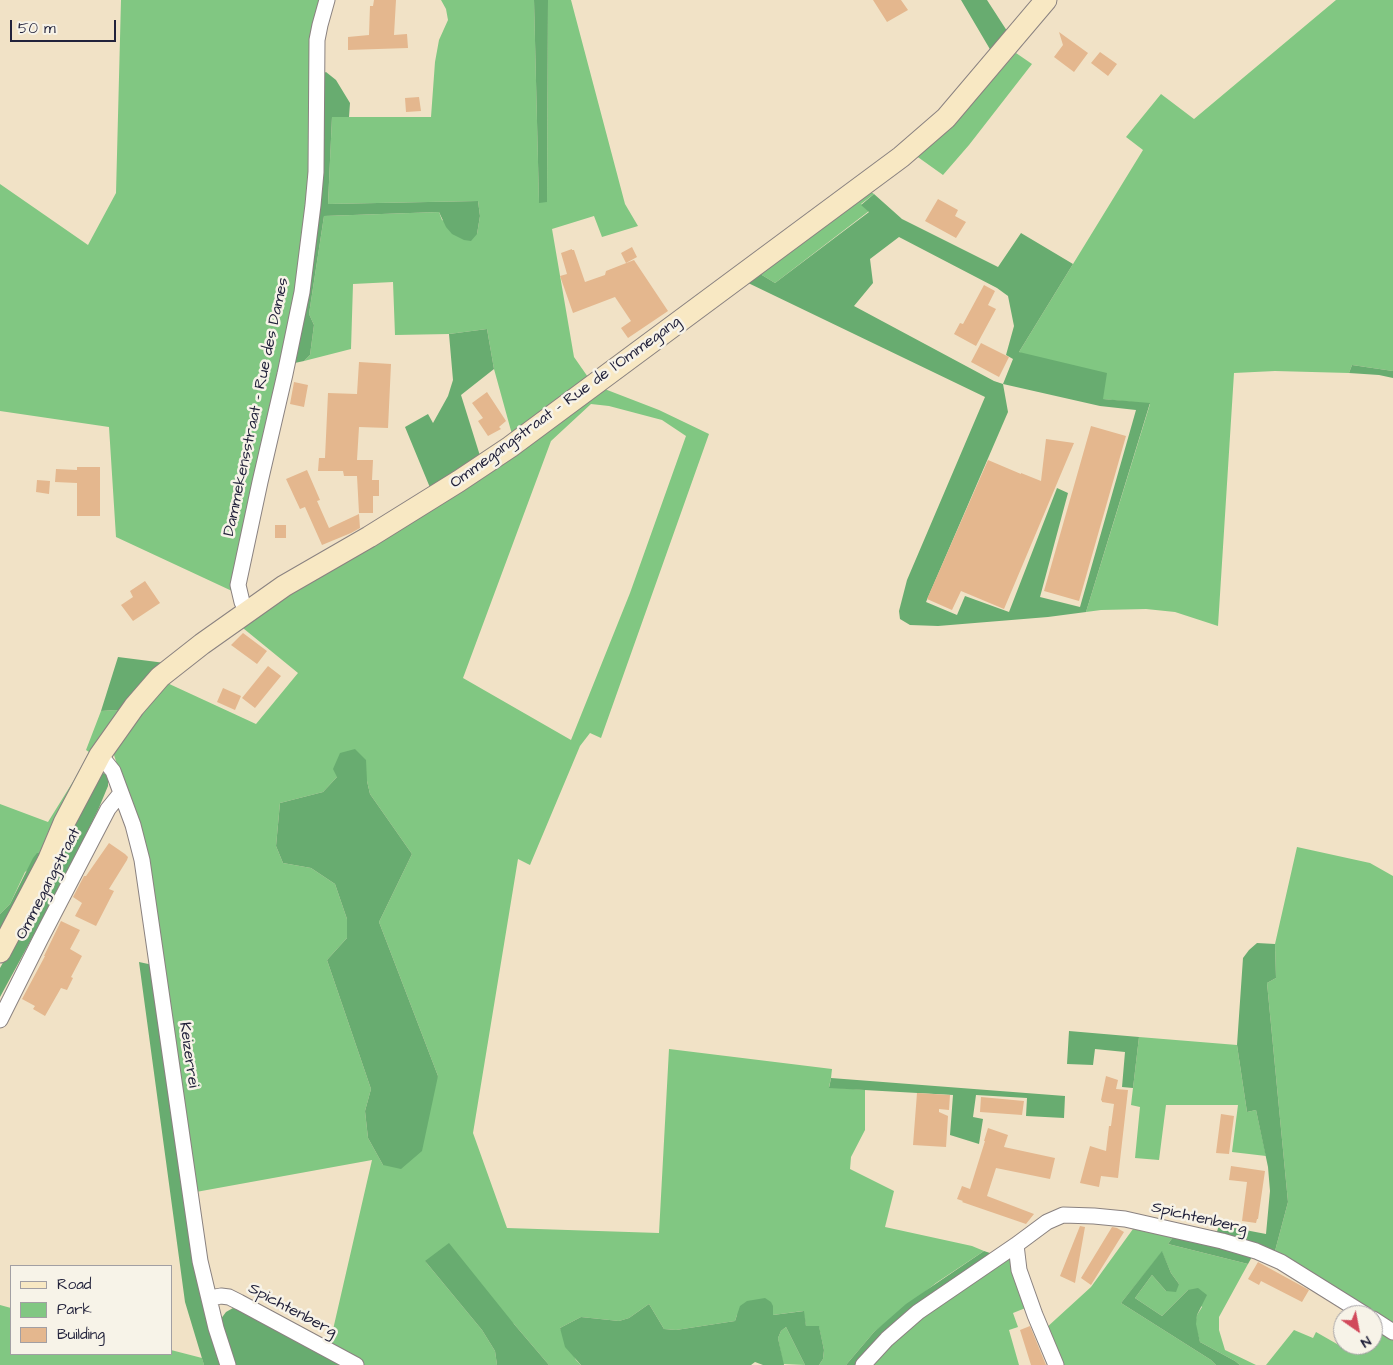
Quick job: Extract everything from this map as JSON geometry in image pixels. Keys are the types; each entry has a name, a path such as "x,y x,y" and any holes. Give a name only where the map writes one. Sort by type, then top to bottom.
{"main road":[{"name":"Ommegangstraat - Rue de l'Ommegang","path":"3,943 48,861 77,797 100,755 134,707 160,677 202,644 301,575 369,537 510,447 894,163 946,118 1046,0"}],"street":[{"name":"Dammekensstraat - Rue des Dames","path":"248,611 242,602 238,585 286,374 302,292 316,172 317,40 327,0"},
{"name":"Keizerrei","path":"100,755 113,771 142,860 196,1234 204,1279 216,1328 228,1365"},
{"name":"Ommegangstraat","path":"0,1020 108,809 121,793"},
{"name":"Spichtenberg","path":"863,1365 887,1338 918,1312 1048,1222 1063,1215 1126,1219 1256,1250 1281,1262 1350,1305"},
{"path":"1016,1245 1019,1270 1035,1316 1056,1365"},
{"name":"Spichtenberg","path":"210,1298 229,1297 356,1365"}],"green space":[{"path":"121,0 321,0 309,198 288,336 232,591 116,537 109,427 0,411 0,184 88,245 116,193"},
{"path":"441,0 534,0 539,202 547,202 548,0 571,0 625,204 638,226 602,237 594,216 552,229 574,357 590,380 513,438 494,369 487,329 449,334 395,335 393,282 353,284 351,349 304,361 310,355 314,325 309,314 324,216 439,212 442,220 477,234 480,216 478,201 328,204 332,117 431,117 435,62 439,40 448,20 446,9"},
{"path":"534,0 548,0 547,202 539,203"},
{"path":"961,0 987,0 1009,34 991,51"},
{"path":"1336,0 1393,0 1393,371 1352,365 1349,373 1275,371 1234,373 1218,626 1175,612 1146,609 1086,612 1150,404 1103,399 1019,352 1143,150 1126,137 1161,94 1194,119"},
{"path":"1016,53 1032,64 969,145 943,175 915,155 940,137 962,115"},
{"path":"326,72 336,80 350,103 349,117 332,117 328,204 478,201 480,216 477,234 471,241 452,234 446,227 439,212 324,216 309,314 314,325 310,355 304,361 290,364 320,75"},
{"path":"868,190 874,194 861,204 869,211 775,283 757,272"},
{"path":"874,194 902,219 998,267 1021,233 1073,264 1019,352 1107,373 1103,399 1150,403 1086,612 938,626 910,625 900,619 899,611 907,580 985,397 744,281 757,272 775,283 869,212 861,205","holes":["899,237 997,288 1008,296 1014,326 1006,355 1013,359 1003,384 994,381 854,306 873,283 870,259","1003,384 1100,406 1136,410 1080,607 1040,597 1068,493 1057,488 1009,612 965,596 957,615 926,602 1008,412"]},
{"path":"487,329 494,369 461,395 481,459 431,490 405,427 428,414 433,423 448,396 453,380 449,334"},
{"path":"1352,365 1393,371 1393,378 1349,373"},
{"path":"602,388 659,410 709,434 601,738 590,733 580,746 530,865 518,859 473,1133 507,1228 659,1233 669,1049 832,1069 829,1087 865,1090 865,1130 851,1157 850,1169 894,1191 885,1227 972,1246 984,1251 936,1283 874,1332 846,1365 819,1365 823,1359 824,1350 819,1327 806,1326 803,1311 773,1315 737,1315 735,1321 676,1330 664,1329 649,1304 629,1318 619,1321 581,1317 560,1328 576,1360 581,1365 549,1365 514,1324 425,1261 482,1330 495,1351 497,1365 364,1365 329,1347 372,1160 196,1192 141,838 114,755 113,747 165,682 256,724 298,673 238,624","holes":["591,404 609,406 662,420 686,436 630,593 571,740 463,678 551,441","337,777 367,781 370,794 412,854 379,922 438,1076 383,1165 368,1138 365,1111 371,1089 327,960 347,938 347,919 335,884 311,868 283,863 276,846 280,803 323,792"]},
{"path":"118,657 165,663 122,711 101,711"},
{"path":"101,711 122,711 45,857 25,872 10,904 0,914 0,804 48,822 89,752 86,750"},
{"path":"355,749 366,760 370,794 412,854 379,922 438,1076 422,1151 401,1169 383,1165 368,1138 365,1111 371,1089 327,960 347,938 347,919 335,884 311,868 283,863 276,846 280,803 323,792 337,777 333,769 340,753"},
{"path":"103,773 107,775 108,786 98,810 62,883 0,997 0,968 33,908 97,775"},
{"path":"1297,847 1370,863 1393,876 1393,1324 1383,1318 1383,1305 1362,1305 1275,1251 1288,1202 1267,983 1276,978 1275,944"},
{"path":"37,853 41,853 0,929 0,914 10,904"},
{"path":"1257,943 1275,944 1276,978 1267,983 1288,1202 1275,1251 1216,1235 1219,1225 1266,1234 1270,1191 1268,1167 1256,1110 1247,1112 1237,1045 1243,958"},
{"path":"139,962 153,965 223,1365 204,1365 185,1302"},
{"path":"1069,1031 1139,1037 1133,1088 1122,1087 1125,1052 1095,1049 1093,1065 1067,1064"},
{"path":"1139,1037 1237,1045 1247,1112 1256,1110 1266,1156 1232,1152 1238,1105 1166,1105 1159,1160 1135,1158 1140,1107 1131,1105"},
{"path":"831,1078 1065,1096 1064,1118 1026,1116 1027,1098 976,1095 973,1117 983,1119 979,1144 950,1135 953,1095 829,1088"},
{"path":"1133,1229 1173,1237 1168,1244 1248,1264 1219,1317 1219,1330 1225,1350 1256,1365 1240,1365 1200,1342 1195,1324 1197,1315 1202,1307 1188,1290 1162,1316 1135,1298 1152,1275 1166,1291 1179,1284 1171,1273 1162,1252 1121,1303 1216,1365 1061,1365 1045,1329 1091,1287"},
{"path":"1173,1237 1253,1255 1248,1264 1168,1244"},
{"path":"449,1243 549,1365 497,1365 495,1351 482,1330 425,1261"},
{"path":"984,1251 993,1254 857,1365 846,1365 874,1332 906,1304"},
{"path":"1162,1251 1171,1273 1179,1284 1176,1292 1166,1291 1152,1275 1135,1298 1162,1316 1188,1290 1198,1288 1207,1295 1197,1315 1196,1324 1200,1342 1240,1365 1216,1365 1121,1303"},
{"path":"1009,1256 1028,1307 1013,1313 1018,1327 1009,1330 1019,1365 871,1365 918,1320"},
{"path":"765,1298 773,1306 773,1315 804,1311 806,1326 819,1326 824,1350 823,1359 819,1365 805,1365 786,1327 781,1331 778,1338 784,1365 763,1365 755,1362 751,1365 581,1365 565,1347 560,1328 581,1317 619,1321 629,1318 649,1304 664,1329 676,1330 735,1321 740,1306 747,1301"},
{"path":"0,1305 10,1308 10,1355 172,1355 172,1350 202,1358 204,1365 0,1365"},
{"path":"233,1308 248,1312 347,1365 233,1365 220,1320 226,1312"},
{"path":"786,1327 805,1365 783,1364 778,1338 781,1331"},
{"path":"1294,1330 1313,1338 1316,1332 1333,1342 1333,1355 1383,1355 1383,1333 1393,1339 1393,1365 1266,1365"}],"building":[{"path":"374,0 396,0 394,35 407,34 408,48 348,50 348,37 369,35 370,6 373,6"},
{"path":"873,0 901,0 908,10 887,22"},
{"path":"1059,32 1088,53 1074,72 1054,57 1063,45"},
{"path":"1100,52 1117,64 1108,76 1091,63"},
{"path":"419,97 421,111 406,112 405,98"},
{"path":"938,199 958,210 955,216 966,222 956,238 925,221"},
{"path":"632,247 637,257 626,263 621,253"},
{"path":"572,249 585,282 605,275 606,271 634,260 668,311 628,338 621,328 631,321 615,297 573,313 560,276 567,274 561,253"},
{"path":"984,285 995,291 988,305 996,309 976,346 954,334 960,323 963,324"},
{"path":"981,343 1009,357 999,377 971,362"},
{"path":"359,362 391,364 388,428 359,427 357,460 373,460 372,480 379,480 379,496 373,496 373,513 359,513 357,476 344,476 343,471 318,471 319,458 325,458 328,393 357,394"},
{"path":"294,382 308,385 304,407 290,404"},
{"path":"487,392 506,421 499,427 501,429 488,436 478,421 483,418 472,403"},
{"path":"1091,426 1126,436 1079,601 1044,591"},
{"path":"1046,439 1074,443 1004,609 961,591 952,610 927,599 988,460 1041,481"},
{"path":"77,467 100,467 100,516 77,516 77,483 55,482 56,469 77,470"},
{"path":"307,470 320,500 317,501 329,528 359,514 360,528 322,545 305,507 300,509 286,479"},
{"path":"37,480 50,481 49,494 36,492"},
{"path":"275,525 286,525 286,538 275,538"},
{"path":"145,581 160,603 133,621 121,605 133,597 130,591"},
{"path":"243,633 267,651 257,664 231,645"},
{"path":"268,666 281,676 255,708 242,698"},
{"path":"223,688 241,696 235,710 217,702"},
{"path":"109,843 128,857 109,889 114,891 96,926 75,916 82,903 73,897 84,876 86,876"},
{"path":"61,921 80,930 70,949 82,956 71,977 73,978 67,990 61,988 45,1016 33,1009 35,1006 22,999"},
{"path":"1106,1076 1118,1080 1116,1089 1128,1090 1118,1178 1101,1176 1099,1187 1080,1183 1090,1146 1106,1151 1114,1104 1102,1102 1101,1100"},
{"path":"917,1093 950,1095 949,1110 939,1109 939,1112 948,1116 946,1147 913,1145"},
{"path":"981,1097 1024,1101 1022,1115 980,1112"},
{"path":"1221,1114 1234,1116 1229,1154 1216,1153"},
{"path":"988,1128 1008,1135 1004,1147 1055,1158 1050,1179 996,1168 987,1196 1034,1214 1026,1224 957,1199 962,1186 970,1189"},
{"path":"1231,1166 1265,1171 1256,1223 1242,1221 1247,1182 1229,1180"},
{"path":"1080,1226 1085,1227 1075,1283 1060,1276"},
{"path":"1112,1227 1124,1232 1091,1285 1081,1278"},
{"path":"1258,1262 1309,1290 1302,1302 1261,1281 1259,1285 1248,1279"},
{"path":"1030,1326 1046,1365 1031,1365 1020,1330"}]}
